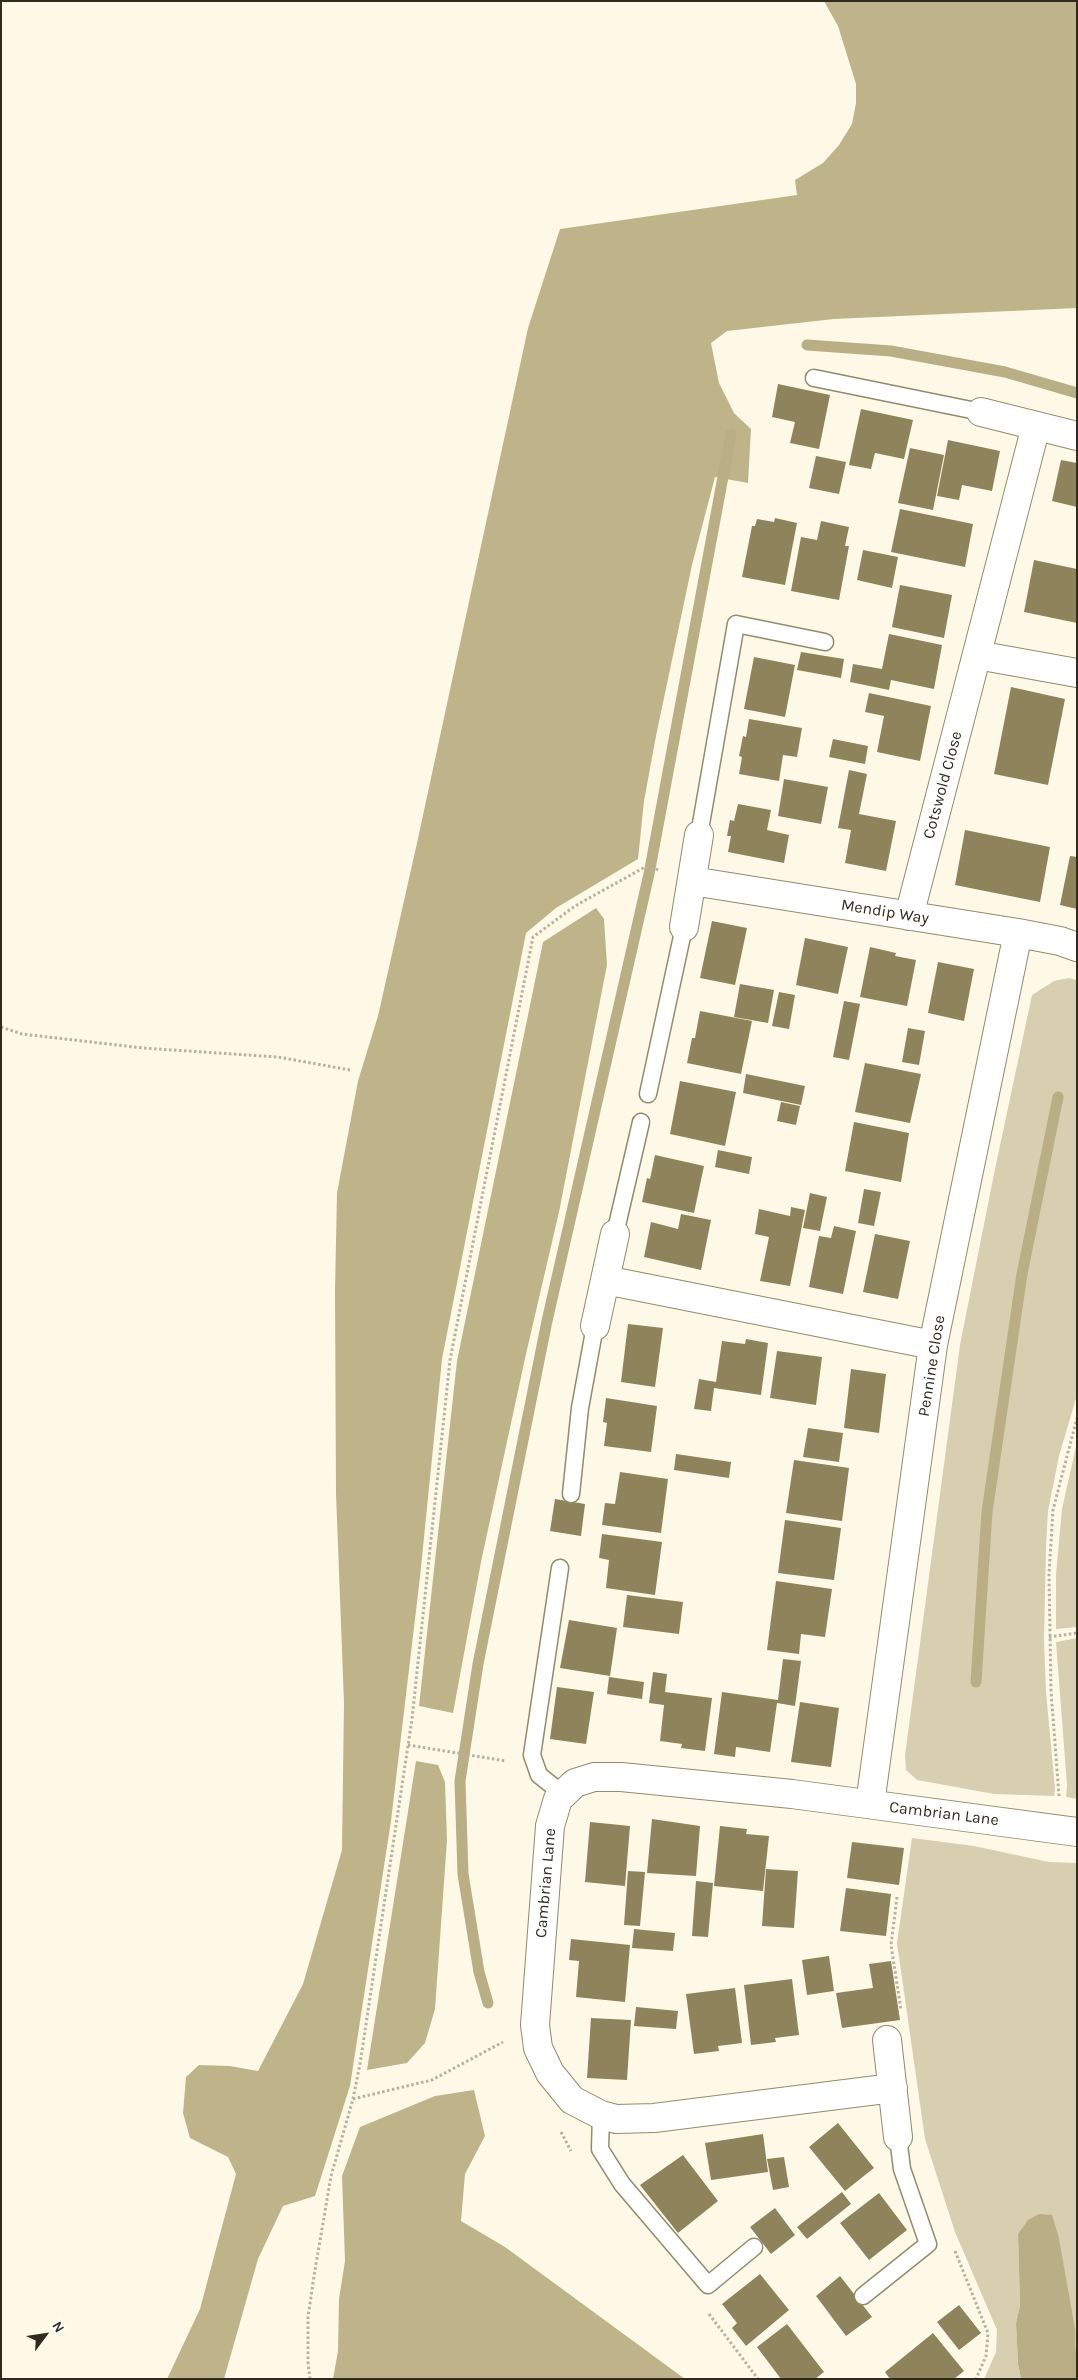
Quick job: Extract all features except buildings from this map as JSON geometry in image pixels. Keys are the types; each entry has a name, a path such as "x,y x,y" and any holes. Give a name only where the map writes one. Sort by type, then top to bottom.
{"street":[{"path":"981,412 1077,436"},
{"name":"Cotswold Close","path":"910,916 1036,426"},
{"path":"977,655 1077,673"},
{"path":"684,927 699,835"},
{"name":"Mendip Way","path":"692,881 1018,933 1077,947"},
{"name":"Pennine Close","path":"870,1804 933,1345 1018,933"},
{"path":"595,1326 615,1234"},
{"path":"605,1280 933,1345"},
{"name":"Cambrian Lane","path":"893,2088 654,2118 616,2118 601,2115 572,2100 550,2073 538,2048 535,2024 550,1826 558,1799 575,1783 594,1777 621,1777 792,1794 1077,1832"},
{"path":"887,2040 898,2137"}],"lane":[{"path":"814,378 981,412"},
{"path":"699,835 736,624 825,642"},
{"path":"648,1094 684,927"},
{"path":"615,1234 642,1122"},
{"path":"571,1494 580,1408 595,1326"},
{"path":"560,1568 532,1755 539,1775 564,1795"},
{"path":"601,2115 600,2148 622,2184 708,2285 754,2247"},
{"path":"863,2296 928,2244 902,2169 898,2137"}],"path":[{"path":"310,2379 308,2316 331,2176 353,2099 360,2064 408,1745 450,1360 533,937 575,906 644,867 666,871"},
{"path":"1,1027 22,1034 143,1048 278,1057 350,1070"},
{"path":"1059,1806 1049,1637 1049,1574 1053,1510 1077,1418"},
{"path":"1049,1637 1077,1633"},
{"path":"408,1745 475,1756"},
{"path":"887,2040 906,2036 891,1944 897,1897"},
{"path":"353,2099 432,2080 535,2024"}],"shaded area":[{"path":"824,1 1077,1 1077,308 834,319 727,331 711,343 719,383 734,413 751,429 748,483 715,477 692,565 656,736 644,801 638,859 556,908 526,933 442,1359 420,1577 391,1821 350,2086 315,2196 283,2206 258,2259 224,2379 167,2379 200,2309 236,2174 228,2157 190,2138 183,2113 186,2077 199,2065 230,2066 258,2071 303,1984 342,1850 344,1703 336,1493 335,1291 337,1193 358,1081 378,1016 528,328 560,229 797,195 795,180 823,163 839,145 852,124 856,103 856,84 838,26"},
{"path":"596,908 604,919 607,965 559,1212 481,1562 453,1713 419,1706 457,1361 543,942"},
{"path":"1069,978 1077,980 1077,1395 1059,1456 1048,1511 1046,1546 1044,1640 1046,1692 1055,1788 1054,1796 994,1794 917,1780 906,1770 905,1755 960,1345 995,1169 1032,995 1054,981"},
{"path":"1077,1442 1077,1627 1056,1629 1056,1574 1062,1509"},
{"path":"1077,1638 1077,1799 1066,1797 1067,1785 1056,1642"},
{"path":"416,1761 438,1765 445,1782 447,1840 435,2009 425,2043 407,2063 367,2070"},
{"path":"912,1838 974,1846 1049,1862 1077,1863 1077,2350 1059,2238 1018,2234 1020,2306 1016,2323 1018,2364 1021,2379 984,2379 996,2352 997,2330 955,2232 925,2139 897,1943"},
{"path":"474,2090 485,2136 465,2174 461,2221 505,2247 685,2379 333,2379 338,2351 339,2299 345,2261 342,2176 360,2127 435,2096"},
{"path":"1039,2214 1052,2215 1059,2238 1075,2329 1077,2379 1021,2379 1018,2364 1016,2323 1020,2306 1018,2234 1028,2220"}],"waterway":[{"path":"807,345 891,351 1005,372 1077,393"},
{"path":"488,2003 479,1972 463,1874 460,1781 478,1664 547,1321 649,874 731,434"},
{"path":"976,1682 987,1512 1022,1274 1058,1097"}]}
